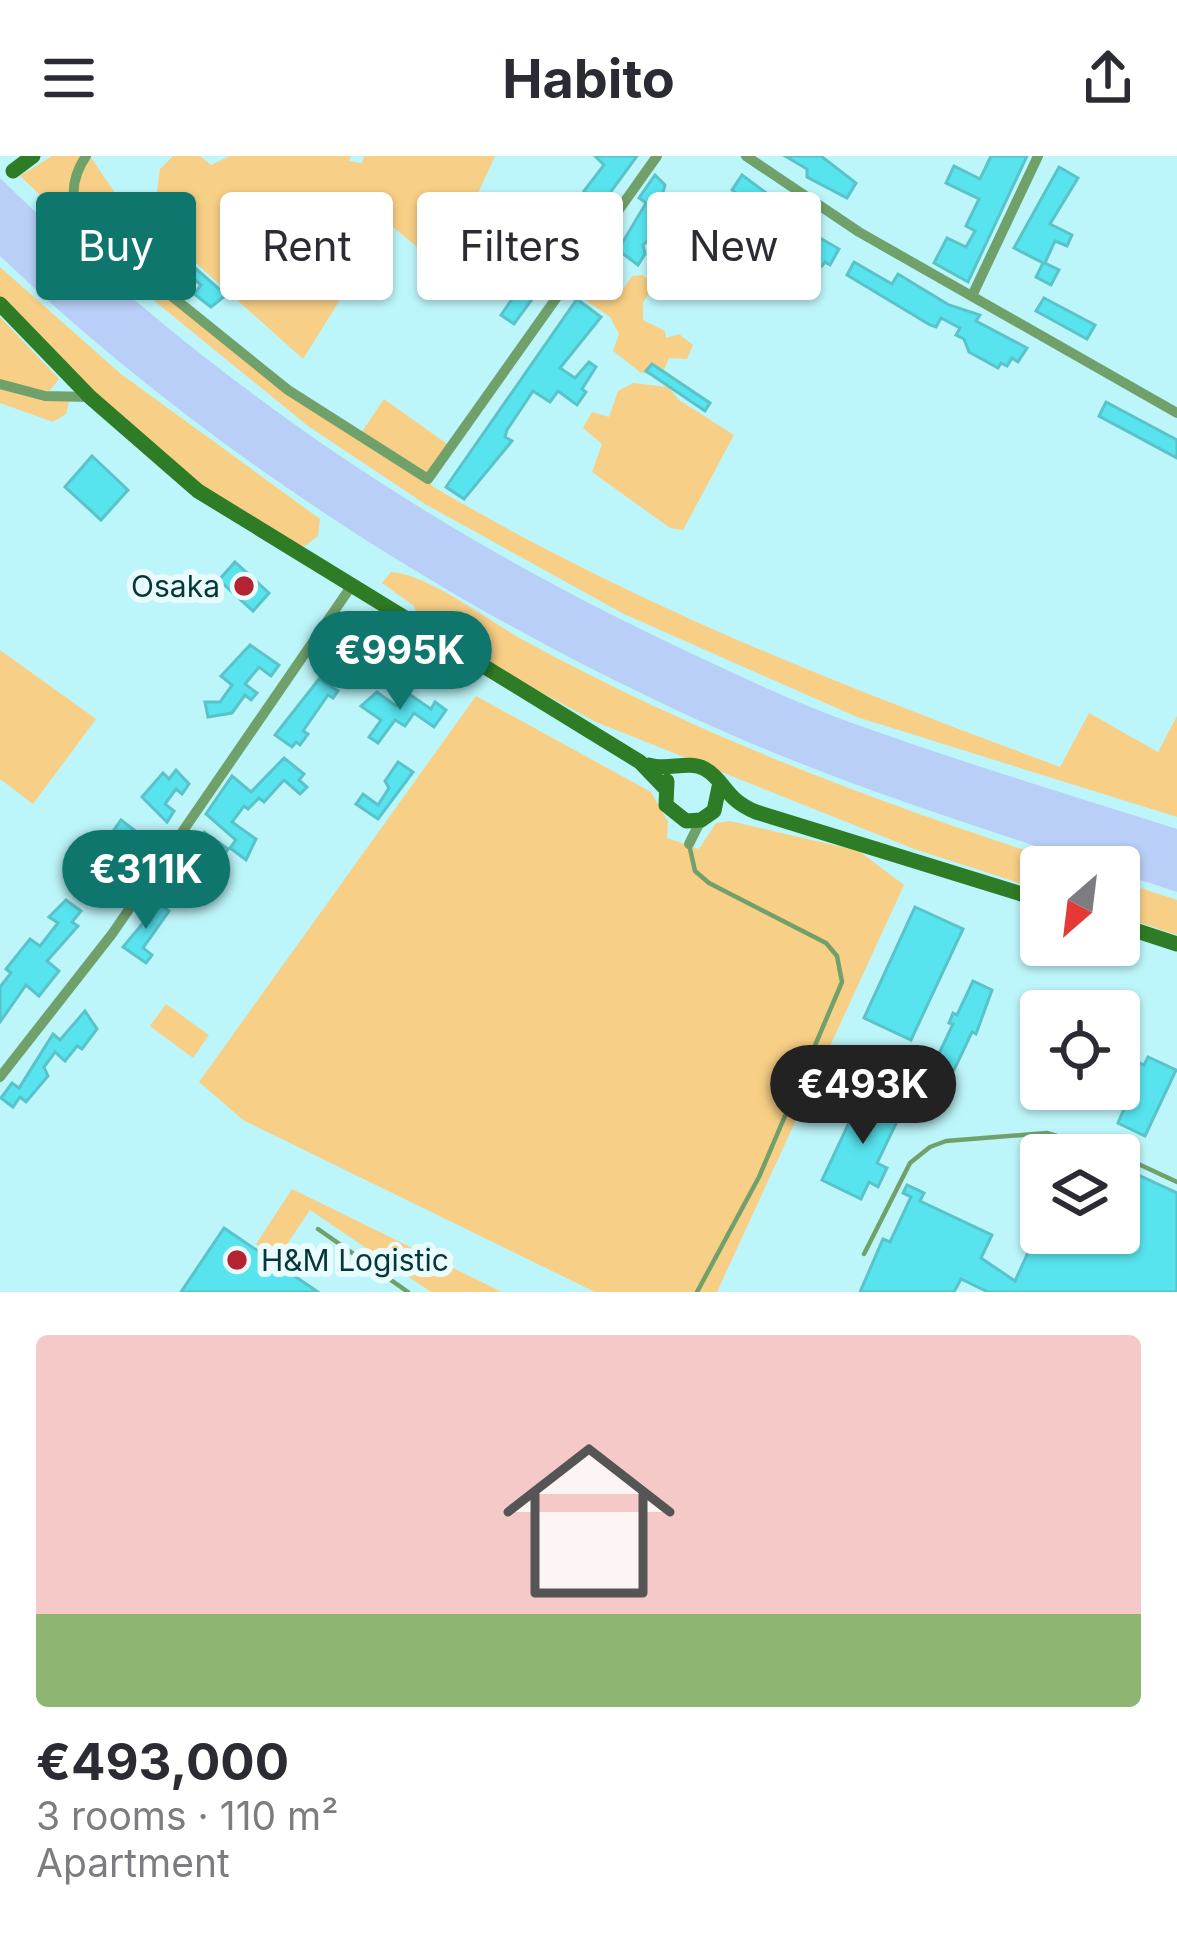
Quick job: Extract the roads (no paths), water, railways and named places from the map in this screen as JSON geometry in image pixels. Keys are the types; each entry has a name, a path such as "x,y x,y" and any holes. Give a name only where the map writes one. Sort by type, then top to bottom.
{"main road":[{"path":"7,175 33,156"},
{"path":"0,304 90,398 197,491 640,762 662,769 699,766 730,799 756,812 1020,894"},
{"path":"640,762 664,787 666,805 698,819 727,810 756,812"},
{"path":"664,787 682,767"},
{"path":"698,819 718,805 718,783"},
{"path":"1140,932 1177,944"}],"street":[{"path":"86,156 76,173 73,199 86,227 288,390 428,479 657,156"},
{"path":"746,156 832,216 1177,413"},
{"path":"972,296 1038,156"},
{"path":"0,384 45,396 90,398"},
{"path":"0,1077 112,934 350,588"},
{"path":"689,844 698,819"}],"lane":[{"path":"689,844 694,871 709,884 826,944 837,956 842,982 759,1177 697,1292"},
{"path":"864,1254 910,1163 921,1151 940,1142 1020,1135"},
{"path":"1140,1164 1177,1181"},
{"path":"318,1229 409,1292"}],"water":[{"path":"0,178 36,212 36,289 0,256"},
{"path":"48,300 136,300 310,435 393,491 567,592 807,706 1177,829 1177,892 1140,880 1140,846 1037,846 798,763 606,676 421,574 331,517 243,457"}],"place":[{"name":"Osaka","path":"244,586"},
{"name":"H&M Logistic","path":"237,1260"}]}
